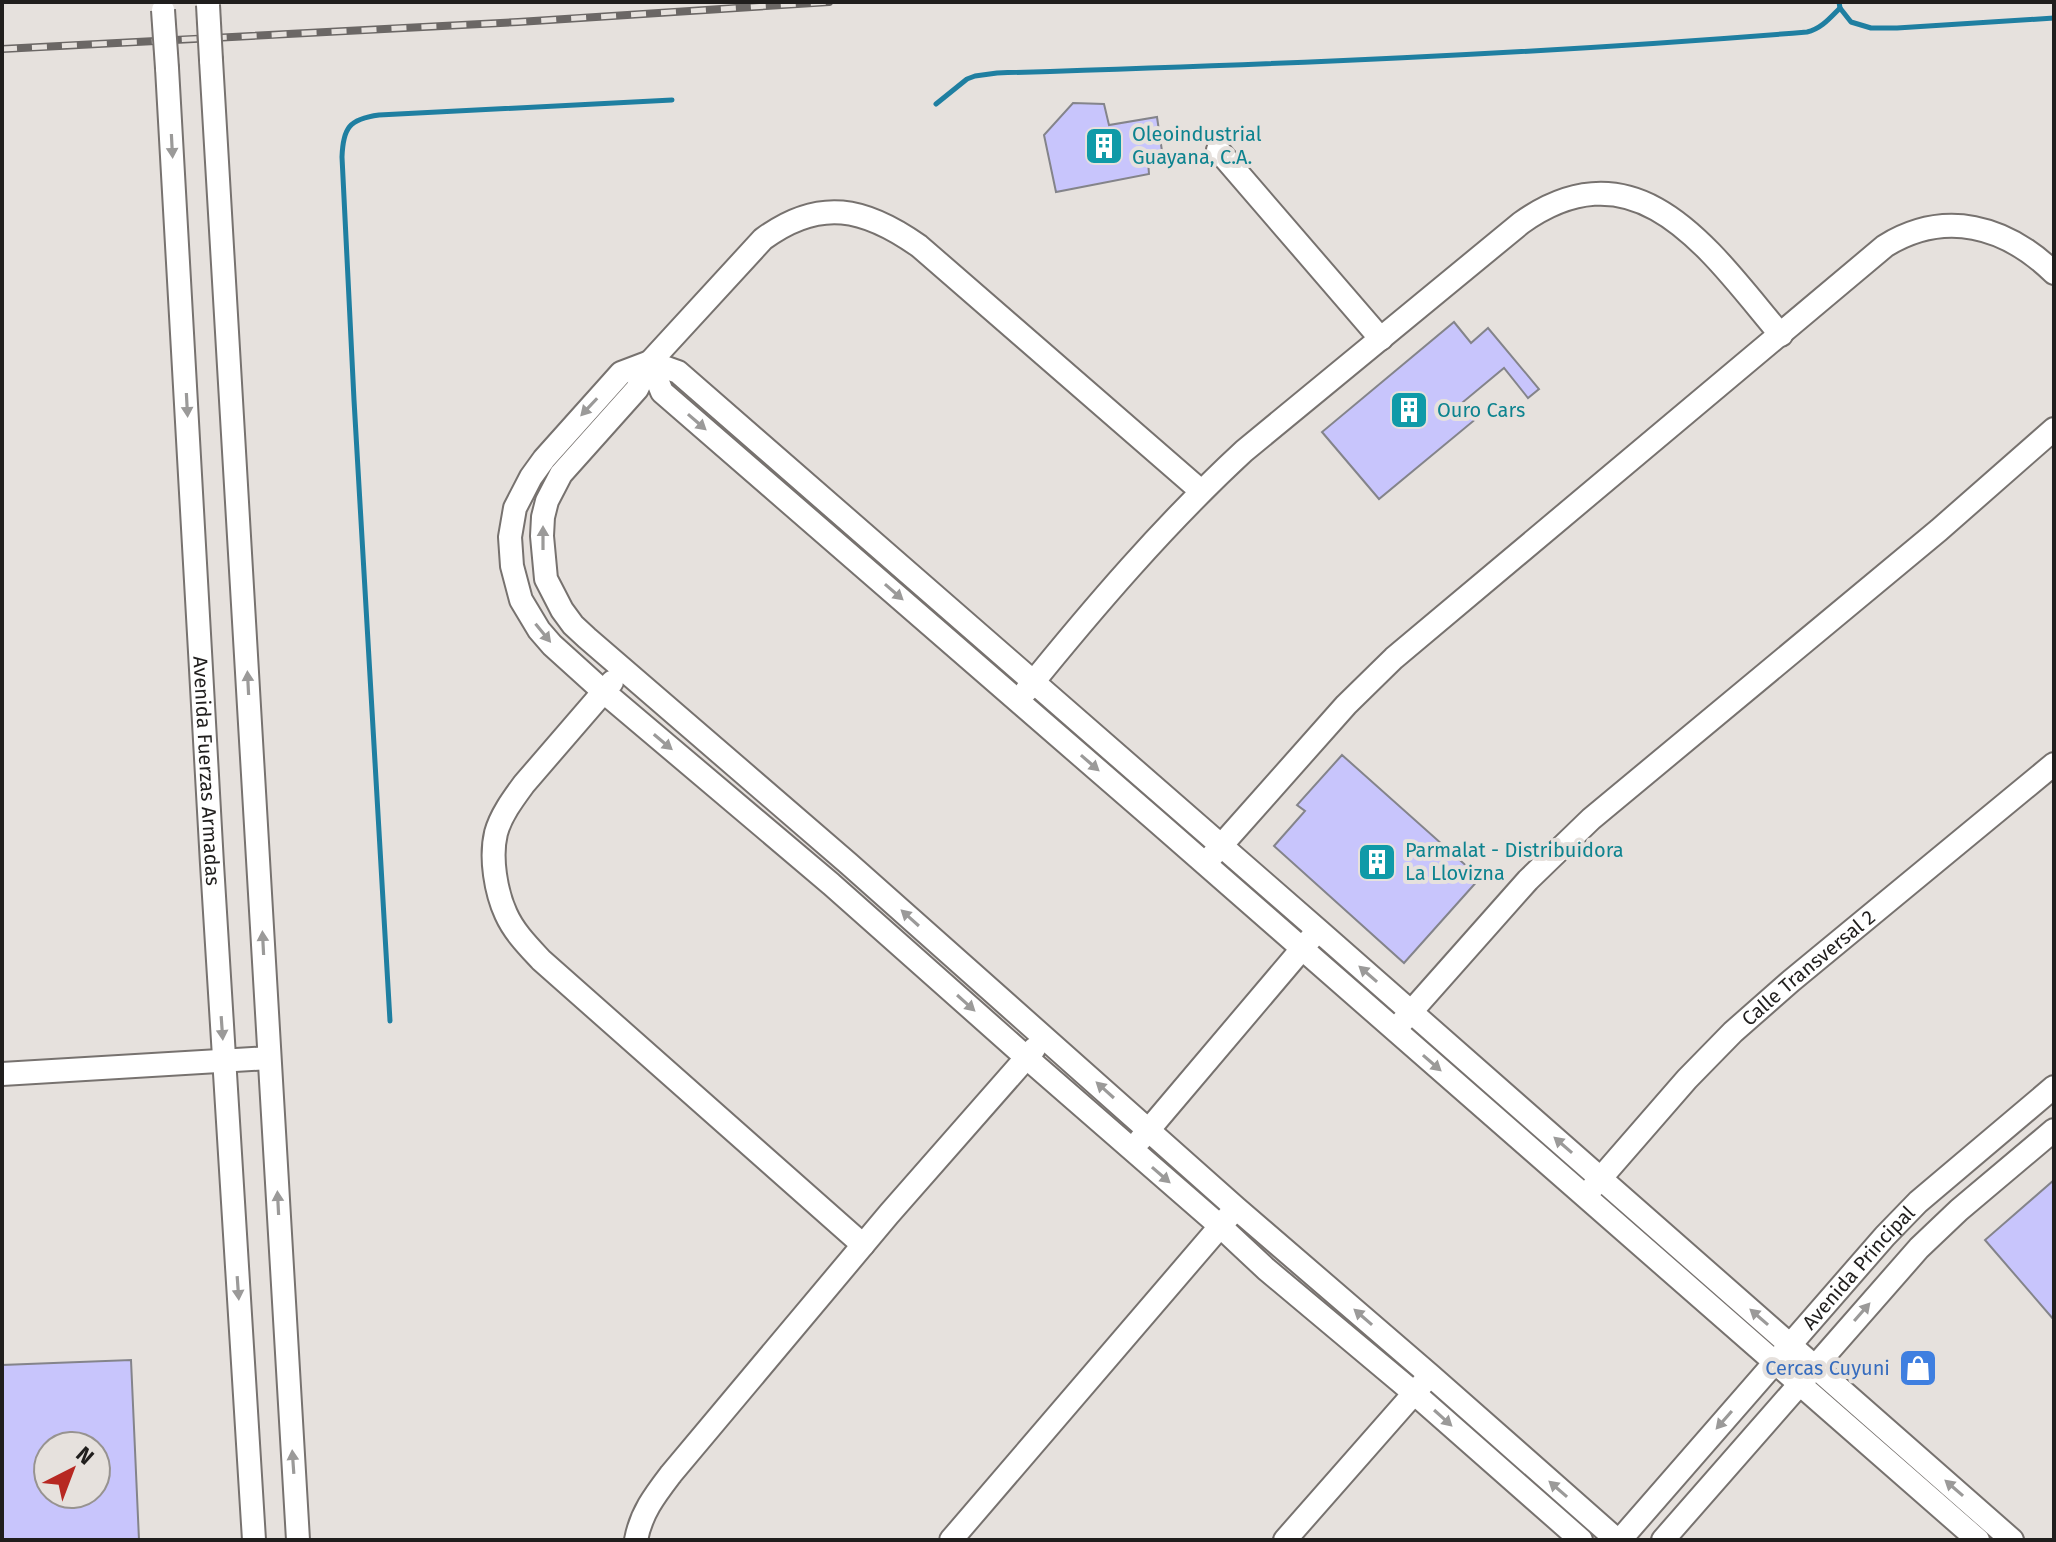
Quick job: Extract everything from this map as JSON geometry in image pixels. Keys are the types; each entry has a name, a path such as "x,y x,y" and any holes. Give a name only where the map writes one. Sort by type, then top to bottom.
{"street":[{"path":"208,3 298,1540"},
{"name":"Avenida Fuerzas Armadas","path":"163,6 254,1540"},
{"path":"1218,150 1381,339"},
{"path":"1018,700 1163,531 1244,451 1521,223 1558,200 1600,194 1623,196 1670,215 1710,251 1781,335"},
{"path":"1201,491 919,246 885,224 848,212 813,214 795,220 763,239 650,362 637,389 561,474 547,501 543,517 546,579 573,625 1619,1540"},
{"path":"1205,863 1346,705 1394,658 1885,246 1901,236 1930,227 1964,226 1996,234 2022,247 2054,273"},
{"path":"650,362 662,392 1585,1196 1782,1352"},
{"path":"1581,1540 1414,1393 1266,1269 831,884 604,692 539,630 521,600 515,582 510,551 515,508 544,459 621,373 650,362 678,372 1601,1178 1807,1374 2012,1540"},
{"path":"1395,1031 1528,880 1591,819 1939,530 2054,429"},
{"path":"544,459 561,474"},
{"path":"624,669 524,784 502,818 494,852 497,882 506,913 525,944 541,960 863,1245"},
{"name":"Calle Transversal 2","path":"1585,1196 1687,1079 1733,1032 2054,764"},
{"path":"831,884 849,864"},
{"path":"1131,1150 1318,930"},
{"path":"636,1540 644,1512 671,1474 1043,1037"},
{"path":"2,1074 269,1058"},
{"name":"Avenida Principal","path":"1619,1540 1885,1236 1918,1202 2054,1087"},
{"path":"2017,1118 2046,1137"},
{"name":"Avenida Principal","path":"1663,1540 1919,1248 2046,1137"},
{"path":"1953,1172 1975,1197"},
{"path":"951,1540 1236,1208"},
{"path":"1807,1374 1978,1540"},
{"path":"1285,1540 1430,1375"}],"building":[{"name":"Oleoindustrial Guayana, C.A.","path":"1073,103 1104,104 1109,125 1157,117 1163,158 1148,161 1149,174 1056,192 1044,135"},
{"name":"Ouro Cars","path":"1454,322 1471,343 1488,328 1539,389 1528,398 1504,368 1463,402 1477,418 1379,499 1322,432"},
{"name":"Parmalat - Distribuidora La Llovizna","path":"1342,755 1480,878 1404,963 1274,846 1305,811 1297,805"},
{"path":"2054,1180 2054,1320 1985,1240"},
{"path":"131,1360 139,1540 2,1540 2,1365"}],"waterway":[{"path":"1839,2 1851,22 1871,28 2054,18"},
{"path":"936,104 967,79 997,73 1402,58 1807,32 1821,26 1840,8"},
{"path":"390,1021 354,400 342,157 346,132 354,122 379,115 672,100"}],"railway":[{"path":"2,49 829,2"}],"place":[{"name":"Oleoindustrial Guayana, C.A.","path":"1104,146"},
{"name":"Ouro Cars","path":"1409,410"},
{"name":"Parmalat - Distribuidora La Llovizna","path":"1377,862"},
{"name":"Cercas Cuyuni","path":"1918,1368"}]}
